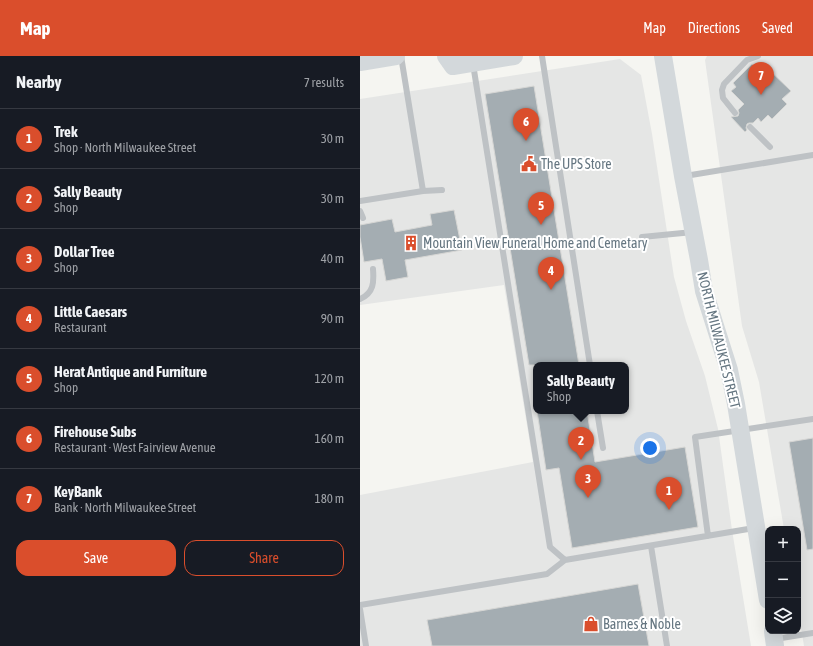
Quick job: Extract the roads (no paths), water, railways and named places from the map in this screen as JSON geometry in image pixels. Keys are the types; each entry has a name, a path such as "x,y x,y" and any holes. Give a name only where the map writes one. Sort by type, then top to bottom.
{"main road":[{"path":"362,60 396,56"},
{"path":"446,56 453,66 514,56"},
{"name":"NORTH MILWAUKEE STREET","path":"663,56 704,291 729,370 741,430 768,598"}],"lane":[{"path":"401,56 423,191"},
{"path":"542,56 590,362"},
{"path":"735,113 723,98 722,90 724,84 747,60 758,56"},
{"path":"473,63 550,547 565,560"},
{"path":"750,127 770,147"},
{"path":"683,176 813,155"},
{"path":"360,201 423,191 442,190"},
{"path":"360,211 363,218"},
{"path":"642,237 694,232"},
{"path":"360,299 367,296 373,288 373,269"},
{"path":"597,414 603,448"},
{"path":"708,536 695,437 813,419"},
{"path":"360,605 547,574 565,560 756,528"},
{"path":"651,546 667,646"},
{"path":"360,609 366,646"},
{"path":"774,639 813,633"}],"place":[{"name":"KeyBank","path":"761,95"},
{"name":"Firehouse Subs","path":"526,141"},
{"name":"The UPS Store","path":"529,164"},
{"name":"Herat Antique and Furniture","path":"541,225"},
{"name":"Mountain View Funeral Home and Cemetary","path":"411,243"},
{"name":"Little Caesars","path":"551,290"},
{"name":"Sally Beauty","path":"581,460"},
{"name":"Dollar Tree","path":"588,498"},
{"name":"Trek","path":"669,510"},
{"name":"Barnes & Noble","path":"591,624"}]}
